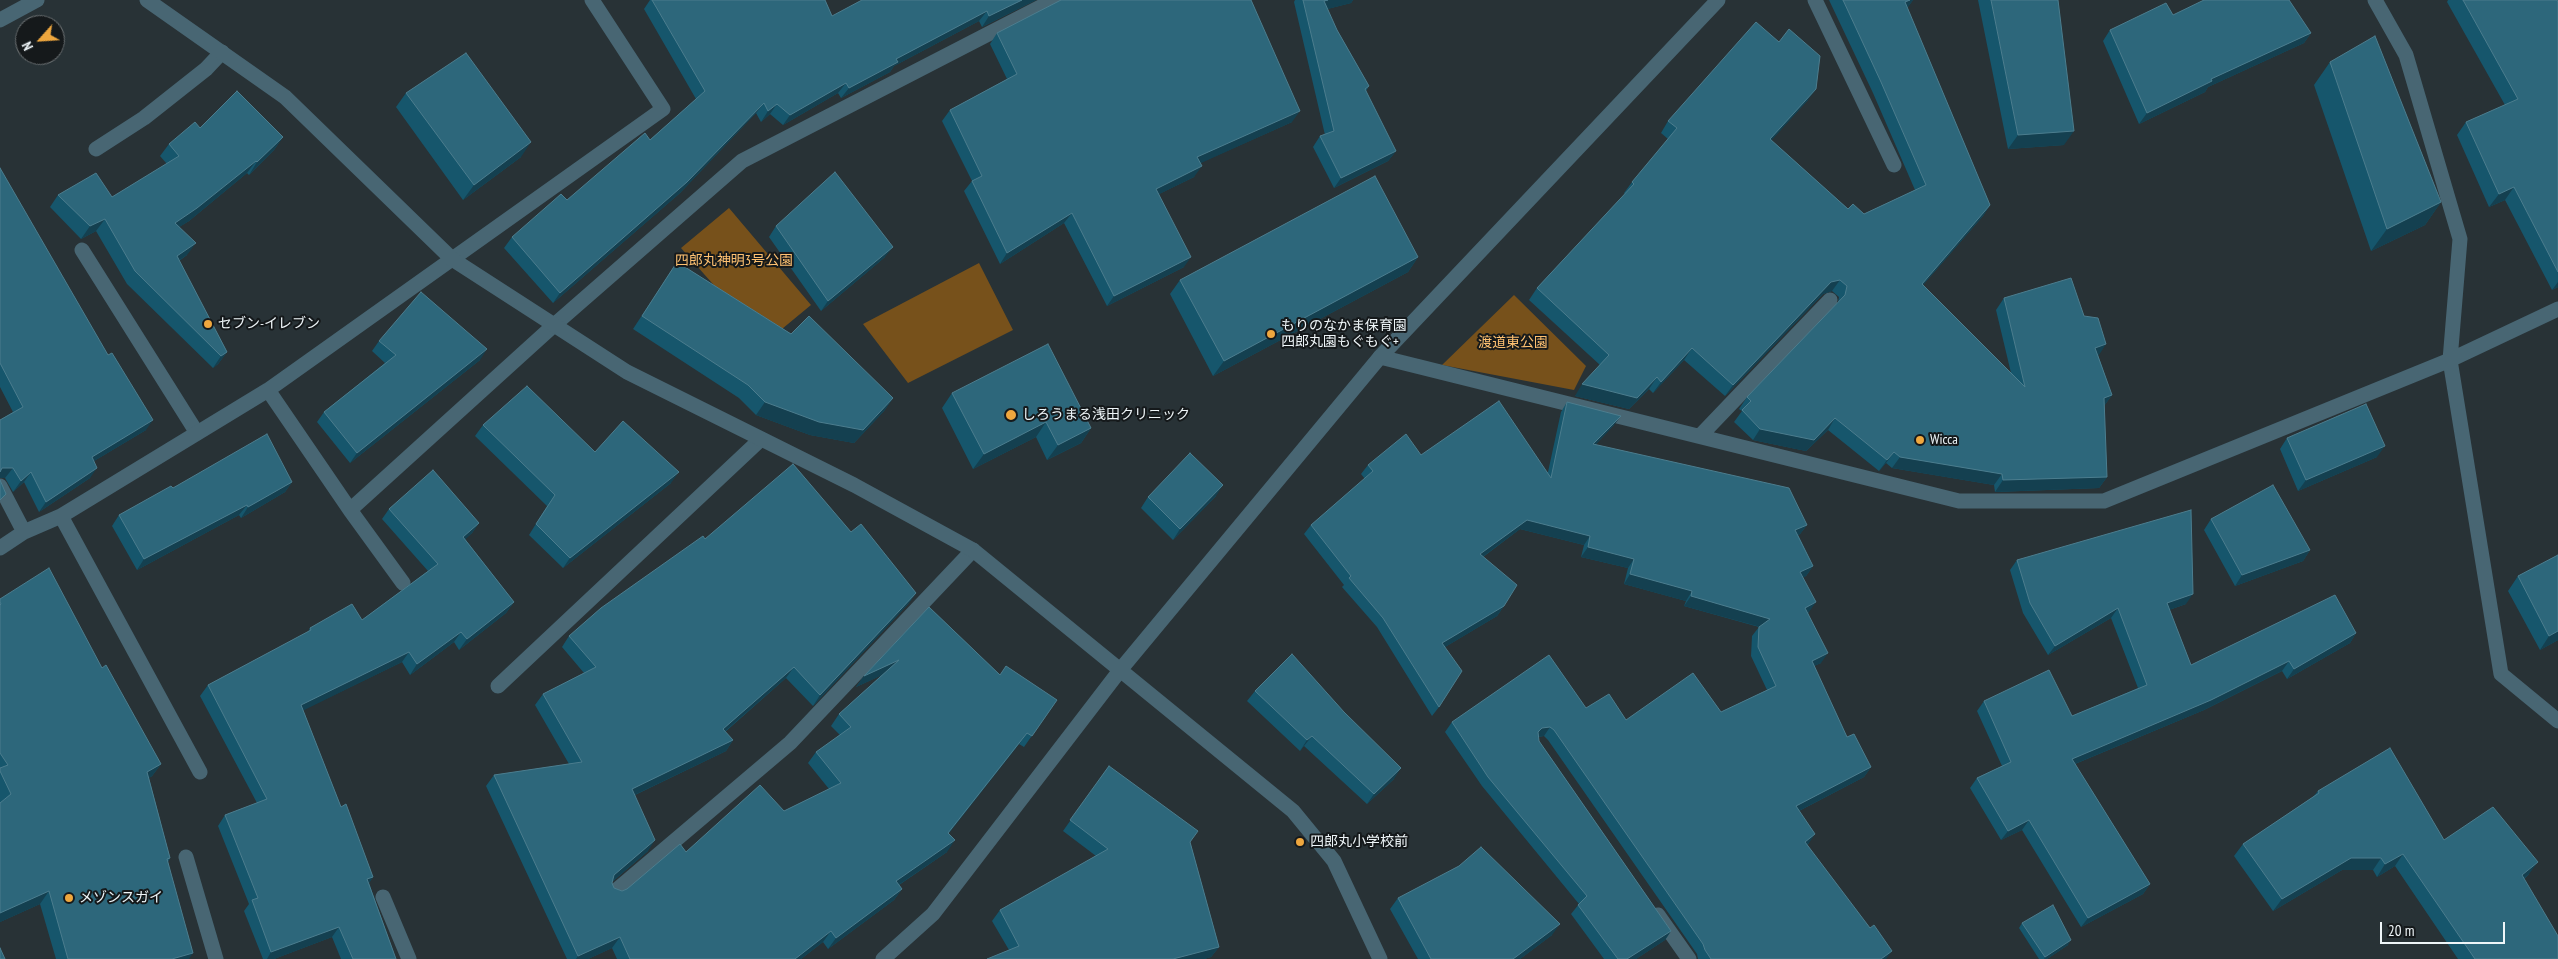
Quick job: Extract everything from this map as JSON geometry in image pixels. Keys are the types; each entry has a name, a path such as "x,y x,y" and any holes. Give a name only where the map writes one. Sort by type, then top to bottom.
{"street":[{"path":"0,20 37,0"},
{"path":"147,0 285,97 452,259 627,372 854,485 972,550 1121,669 1293,811 1334,861 1380,959"},
{"path":"0,548 24,532 61,516 268,390 663,109 592,0"},
{"path":"350,510 553,326 742,161 1054,0"},
{"path":"882,959 933,914 1121,669 1380,357 1718,0"},
{"path":"1815,0 1894,165"},
{"path":"2377,0 2406,55 2460,239 2450,360 2501,674 2558,721"},
{"path":"96,149 144,118 206,69 222,52"},
{"path":"82,250 197,433"},
{"path":"1700,436 1830,300"},
{"path":"1380,357 1959,501 2104,501 2450,360 2558,309"},
{"path":"268,390 350,510 403,583"},
{"path":"498,686 761,439"},
{"path":"0,486 24,532"},
{"path":"61,516 200,772"},
{"path":"613,893 790,743 972,550"},
{"path":"186,857 216,959"},
{"path":"383,897 409,959"},
{"path":"1648,900 1687,958"}],"green space":[{"name":"四郎丸神明3号公園","path":"729,208 811,305 765,343 681,248"},
{"path":"979,263 1013,330 908,383 863,324"},
{"name":"渡道東公園","path":"1514,295 1586,366 1574,390 1442,365"}],"building":[{"path":"652,0 825,0 832,16 862,0 1022,0 989,16 987,11 896,59 898,62 849,88 846,83 790,115 777,104 768,111 764,103 687,182 560,293 512,237 561,194 567,200 645,133 650,140 705,91"},
{"path":"1061,0 1251,0 1300,111 1197,157 1202,166 1156,189 1191,257 1114,296 1072,213 1007,253 972,181 982,176 950,110 1017,74 997,33"},
{"path":"1303,0 1328,0 1324,1 1337,30 1369,86 1365,89 1396,151 1341,178 1320,136 1334,131"},
{"path":"1843,0 1910,0 1905,2 1990,205 1922,284 2025,387 2004,298 2071,278 2084,316 2098,318 2106,344 2095,348 2112,395 2104,398 2107,477 2003,480 2002,474 1900,457 1894,452 1887,460 1835,418 1814,440 1760,429 1742,410 1751,401 1747,397 1845,295 1847,286 1840,280 1831,282 1733,385 1692,348 1661,382 1657,377 1637,398 1582,384 1609,355 1537,288 1634,184 1632,182 1677,128 1668,121 1756,22 1779,42 1789,29 1820,56 1816,89 1770,139 1848,209 1853,204 1864,214 1926,185"},
{"path":"1991,0 2058,0 2074,131 2018,135"},
{"path":"2204,0 2289,0 2311,33 2211,79 2212,81 2147,113 2110,30 2166,3 2173,15"},
{"path":"2463,0 2557,0 2558,2 2558,272 2514,187 2499,194 2466,122 2518,99"},
{"path":"2375,36 2441,202 2387,229 2330,62"},
{"path":"466,53 531,142 474,185 406,93"},
{"path":"237,91 283,137 257,162 175,223 196,243 177,256 227,352 221,356 135,271 105,219 90,226 58,195 96,173 112,197 179,156 169,144 195,122 200,128"},
{"path":"0,168 108,355 112,353 153,420 92,457 97,468 46,502 31,472 21,481 13,468 2,468 0,472 0,420 23,407 0,363"},
{"path":"835,172 893,247 828,301 776,226"},
{"path":"1375,176 1418,257 1224,361 1180,280"},
{"path":"677,262 791,334 809,316 893,398 863,430 819,422 765,402 748,385 642,316"},
{"path":"421,292 487,349 357,453 324,412 396,355 379,341"},
{"path":"1048,344 1091,428 1058,445 1046,422 984,454 952,393"},
{"path":"527,386 595,452 623,421 679,472 570,558 536,524 555,495 483,425"},
{"path":"1499,401 1551,478 1567,402 1621,416 1593,444 1789,488 1807,525 1795,530 1813,566 1800,572 1816,602 1805,608 1828,653 1812,661 1847,737 1854,734 1871,767 1796,806 1815,834 1805,842 1870,928 1874,925 1892,951 1881,959 1711,959 1703,944 1554,730 1550,727 1542,728 1538,732 1539,741 1671,931 1627,959 1618,959 1578,905 1587,896 1488,777 1452,722 1549,655 1586,708 1609,694 1626,720 1693,673 1721,712 1776,686 1758,647 1759,627 1770,619 1691,596 1692,591 1630,574 1634,559 1588,547 1590,536 1527,520 1480,554 1517,585 1504,606 1442,643 1462,671 1439,707 1383,618 1349,578 1351,576 1311,525 1373,471 1368,465 1406,434 1421,455"},
{"path":"2366,404 2385,446 2306,480 2287,438"},
{"path":"267,434 292,482 248,507 247,505 144,559 119,515 171,486 173,488"},
{"path":"1190,453 1223,485 1180,529 1148,497"},
{"path":"793,464 851,532 861,524 916,593 820,695 794,667 723,729 733,740 632,789 655,840 614,875 612,883 614,888 622,891 627,889 680,844 686,852 760,785 784,811 841,783 816,752 851,727 839,714 899,660 864,676 929,607 1000,675 1006,666 1057,700 1032,736 1027,733 948,833 955,840 896,881 902,889 836,938 831,931 795,959 630,959 620,937 578,956 494,775 582,762 543,694 596,667 569,636 601,608 703,536 705,539"},
{"path":"433,470 479,523 463,537 514,602 467,639 461,632 417,664 409,652 301,705 341,807 346,804 373,877 367,879 396,959 353,959 339,927 271,952 252,900 258,898 225,815 267,799 208,685 311,630 310,628 352,604 362,620 438,564 389,509"},
{"path":"0,480 6,494 0,500"},
{"path":"2273,485 2310,550 2242,575 2211,519"},
{"path":"2191,510 2193,594 2167,603 2191,665 2335,595 2356,633 2294,669 2289,661 2211,700 2072,759 2150,884 2088,918 2029,820 2008,831 1977,778 2011,762 1984,701 2049,670 2072,716 2147,685 2118,608 2055,646 2030,603 2017,560"},
{"path":"2558,555 2558,631 2549,636 2518,576"},
{"path":"49,568 102,668 106,665 161,764 147,772 170,858 167,859 193,953 172,959 68,959 49,891 0,913 0,803 11,794 0,771 0,768 8,765 0,753 0,599"},
{"path":"1292,654 1344,712 1401,768 1374,794 1312,736 1307,740 1255,691"},
{"path":"2390,748 2444,840 2493,807 2538,862 2522,875 2558,936 2558,959 2475,959 2403,854 2385,864 2381,858 2351,858 2282,899 2243,844 2319,793 2318,791"},
{"path":"1109,766 1198,831 1190,842 1219,947 1173,959 987,959 1019,946 1000,910 1108,849 1070,820"},
{"path":"1481,847 1560,924 1513,959 1431,959 1398,898 1459,866"},
{"path":"2053,905 2071,940 2045,957 2022,923"},
{"path":"0,948 5,959 0,959"}],"place":[{"name":"セブン-イレブン","path":"208,324"},
{"name":"もりのなかま保育園 四郎丸園もぐもぐ+","path":"1271,334"},
{"name":"しろうまる浅田クリニック","path":"1011,415"},
{"name":"Wicca","path":"1920,440"},
{"name":"四郎丸小学校前","path":"1300,842"},
{"name":"メゾンスガイ","path":"69,898"}]}
